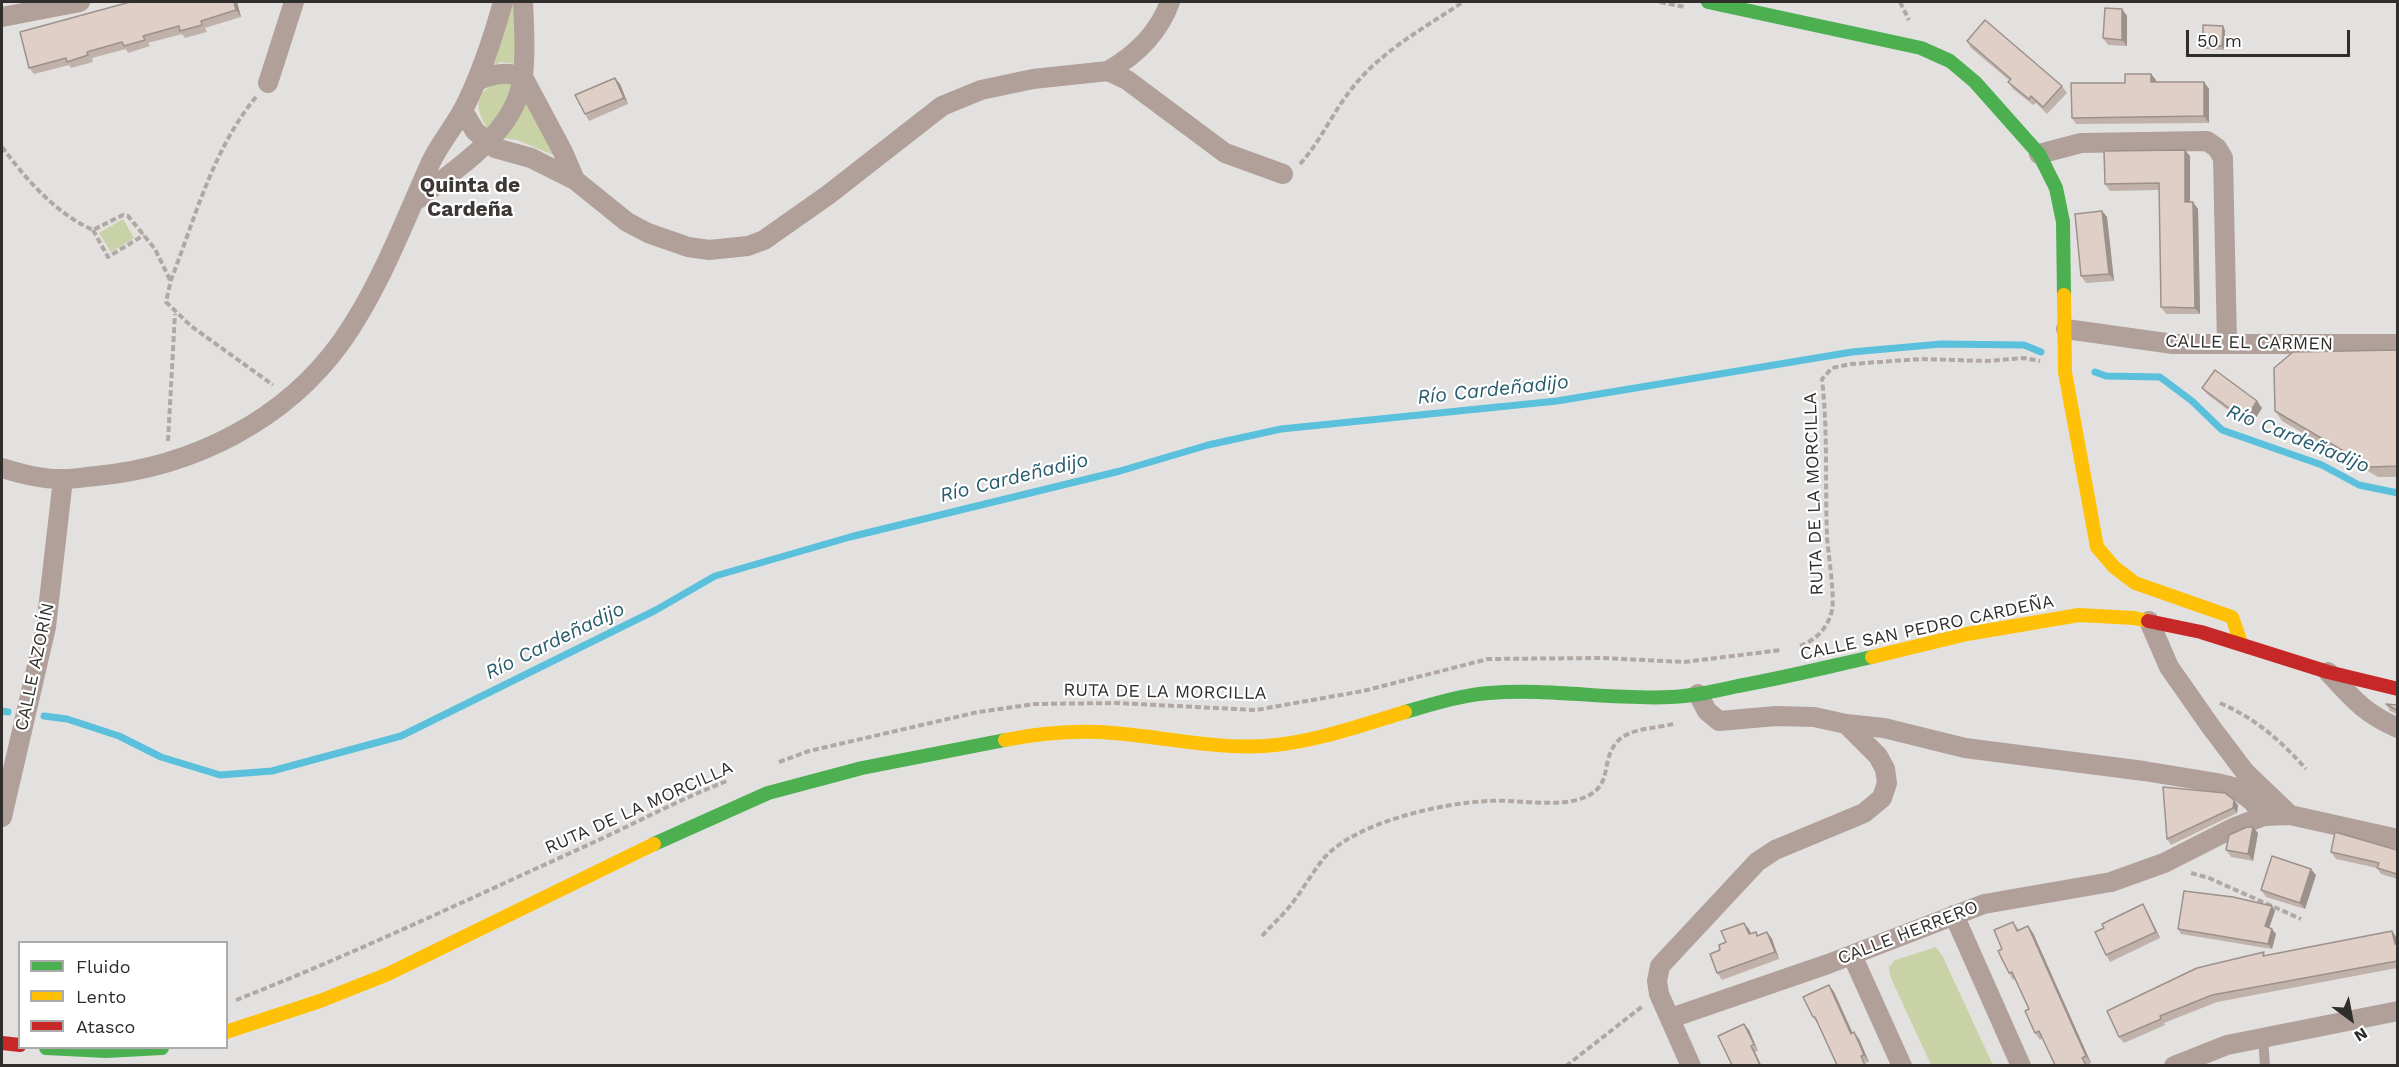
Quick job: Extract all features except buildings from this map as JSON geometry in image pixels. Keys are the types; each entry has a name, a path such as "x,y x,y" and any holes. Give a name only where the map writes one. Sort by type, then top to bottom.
{"main road":[{"path":"1708,2 1921,48 1950,61 1975,82 2039,154 2056,188 2063,222 2066,372 2097,547 2114,567 2135,583 2232,617 2241,644"},
{"name":"CALLE SAN PEDRO CARDEÑA","path":"228,1031 320,1001 388,974 725,811 768,793 853,770 941,751 1038,735 1069,732 1138,735 1213,744 1272,745 1324,736 1441,702 1488,693 1513,691 1671,697 1702,703 2038,621 2088,615 2149,621 2241,644 2328,672 2397,689"},
{"path":"2,1043 18,1045"},
{"path":"76,1049 105,1051 134,1049"}],"street":[{"path":"2,17 80,2"},
{"path":"268,83 294,2"},
{"path":"2,468 63,479 132,472 168,463 219,443 269,414 311,377 343,340 368,296 414,202 432,159 463,111 477,81 503,2"},
{"path":"414,202 487,143 501,127 513,106 523,77 525,40 523,2"},
{"path":"463,111 468,123 487,143 495,148 531,158 575,180 627,222 648,233 688,247 709,250 748,246 764,240 828,195 936,111 956,99 981,90 1034,79 1108,71 1139,50 1166,14 1170,2"},
{"path":"1108,71 1127,80 1225,153 1284,174"},
{"path":"477,81 491,75 511,72 523,77 563,152 575,180"},
{"path":"2039,154 2080,143 2207,141 2217,148 2223,158 2227,344"},
{"name":"CALLE EL CARMEN","path":"2066,329 2173,344 2397,344"},
{"name":"CALLE AZORÍN","path":"2,817 46,627 63,479"},
{"path":"2149,621 2169,667 2211,727 2245,772 2290,815"},
{"path":"2328,672 2356,703 2373,717 2397,728"},
{"path":"1702,703 1719,721 1814,717 1846,724 1884,728 1965,748 2169,775 2233,787 2252,801 2264,816"},
{"path":"1691,1065 1659,994 1657,981 1660,966 1757,862 1775,850 1864,813 1882,798 1887,783 1885,769 1878,756 1846,724"},
{"name":"CALLE HERRERO","path":"1671,1018 1852,955 1984,904 2111,882 2151,868 2235,827 2264,816 2290,815 2397,839"},
{"path":"1954,915 2021,1065"},
{"path":"1852,955 1902,1065"},
{"path":"2174,1065 2227,1045 2397,1011"},
{"path":"2,1028 18,1039"}],"lane":[{"path":"2264,1037 2265,1065"}],"path":[{"path":"1284,174 1300,165 1313,150 1350,91 1375,63 1462,2"},
{"path":"1660,2 1686,7"},
{"path":"268,83 243,113 220,154 171,280 166,302 175,313 279,389"},
{"path":"2,147 21,172 47,198 75,222 93,230 108,257 144,236"},
{"path":"93,230 123,215 128,216 155,249 171,280"},
{"path":"167,449 175,313"},
{"name":"RUTA DE LA MORCILLA","path":"777,763 809,751 978,712 1035,704 1116,703 1256,710 1363,691 1488,659 1602,658 1684,662 1793,649 1810,642 1822,633 1832,609 1827,537 1825,406 1822,379 1832,368 1851,364 1921,359 1987,361 2024,358 2052,364 2066,372"},
{"path":"2215,701 2245,714 2281,741 2306,768"},
{"path":"1262,936 1289,907 1324,858 1338,846 1357,835 1378,825 1417,812 1453,804 1516,800 1567,802 1582,798 1597,792 1605,779 1612,751 1617,742 1637,731 1661,728 1685,721 1702,703"},
{"name":"RUTA DE LA MORCILLA","path":"228,1003 303,974 691,795 734,779"},
{"path":"2151,868 2191,873 2209,878 2301,919"},
{"path":"1566,1065 1659,994"}],"green space":[{"path":"512,2 514,2 517,64 501,62 491,67"},
{"path":"502,82 513,84 502,109 488,130 480,114 479,100 492,85"},
{"path":"527,99 558,157 517,140 503,138"},
{"path":"123,219 134,238 111,252 99,233"},
{"path":"1936,947 1942,955 1993,1065 1931,1065 1890,976 1889,967 1895,960"}],"waterway":[{"name":"Río Cardeñadijo","path":"44,716 67,719 119,736 161,757 220,775 272,771 401,736 656,610 715,576 850,537 1120,471 1208,445 1281,429 1557,401 1852,352 1941,344 2024,345 2041,352"},
{"name":"Río Cardeñadijo","path":"2095,372 2106,376 2160,377 2192,401 2222,430 2322,465 2359,485 2398,493"},
{"name":"Río Cardeñadijo","path":"2,711 8,712"}],"traffic: fast":[{"path":"1708,2 1921,48 1950,61 1975,82 2039,154 2056,188 2063,222 2064,295"},
{"path":"1405,712 1458,698 1489,693 1535,692 1626,697 1688,696 1872,657"},
{"path":"654,844 768,793 862,768 1005,740"},
{"path":"66,1049 106,1051 143,1049"}],"traffic: slow":[{"path":"2064,295 2065,372 2097,547 2114,567 2135,583 2232,617 2241,643"},
{"path":"1872,657 1967,634 2079,615 2148,621"},
{"path":"1005,740 1059,733 1100,732 1208,744 1264,746 1318,738 1405,712"},
{"path":"228,1031 320,1001 388,974 654,844"}],"traffic: jam":[{"path":"2148,621 2201,632 2328,672 2398,689"},
{"path":"2,1043 18,1045"}],"district":[{"name":"Quinta de Cardeña","path":"470,198"}]}
